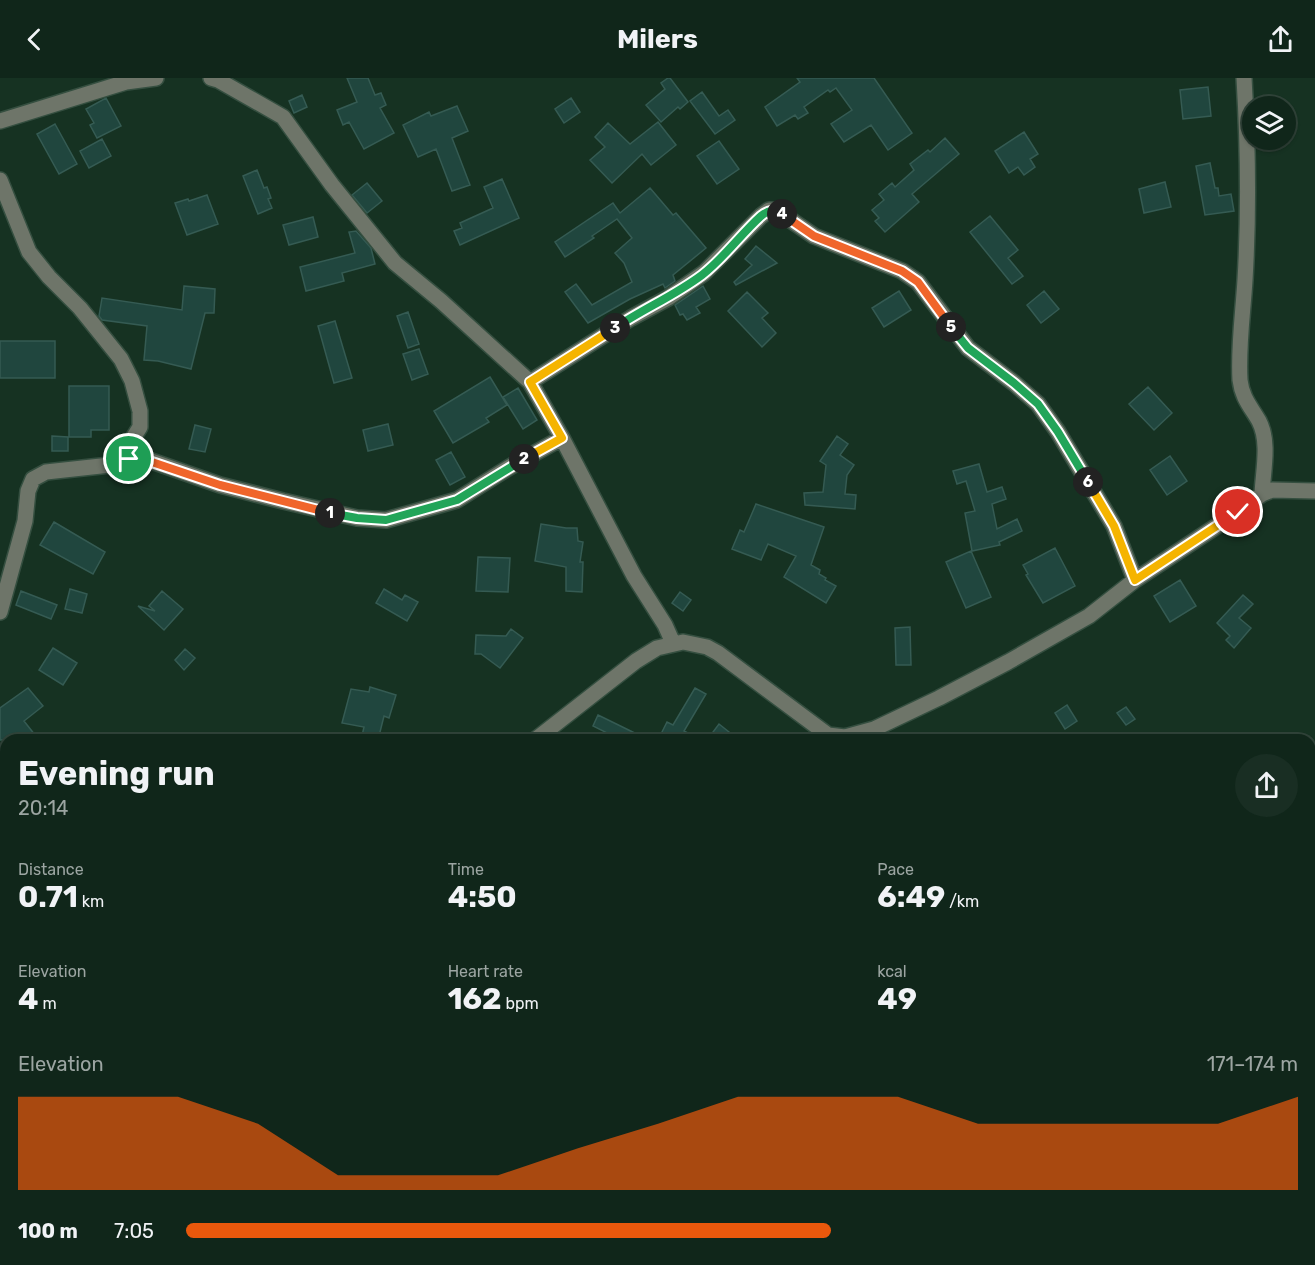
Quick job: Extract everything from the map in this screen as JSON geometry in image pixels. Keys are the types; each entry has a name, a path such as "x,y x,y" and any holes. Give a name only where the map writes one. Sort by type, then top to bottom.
{"street":[{"path":"0,120 126,80 156,78"},
{"path":"212,78 283,117 332,185 395,263 530,382 634,576 665,625 673,643"},
{"path":"1244,78 1247,204 1245,280 1240,327 1240,382 1244,398 1260,422 1265,446 1262,494"},
{"path":"0,180 29,252 49,277 80,308 121,359 132,381 140,411 140,427 130,443 110,465"},
{"path":"530,382 630,318 686,286 704,273 761,216 769,210 776,210 814,236 902,271 918,282 968,348 1038,404 1058,432 1114,526 1135,580"},
{"path":"0,612 25,521 28,491 33,479 46,472 110,465 129,459 143,459 220,485 283,501 357,518 386,520 457,500 562,438"},
{"path":"873,734 1089,616 1135,580 1262,494 1272,490 1315,491"},
{"path":"543,734 636,660 657,648 673,643 695,644 718,653 827,734"}],"building":[{"path":"347,78 368,78 375,95 381,93 386,105 380,108 394,133 364,149 349,122 343,125 337,110 357,102"},
{"path":"668,78 688,102 680,109 678,107 661,122 646,105 665,89 661,83"},
{"path":"797,78 874,78 912,133 888,150 871,125 844,142 831,124 852,110 836,88 830,92 828,90 804,107 808,113 798,119 795,115 777,126 765,107 800,82"},
{"path":"1208,87 1211,116 1183,119 1180,90"},
{"path":"702,92 719,116 728,110 735,120 715,134 690,101"},
{"path":"302,95 307,107 294,113 289,101"},
{"path":"106,98 121,126 97,138 90,125 94,123 86,109"},
{"path":"571,98 580,112 564,123 555,109"},
{"path":"457,106 468,131 452,138 470,185 452,191 436,149 418,157 403,125 429,112 431,116"},
{"path":"658,122 676,145 651,165 642,154 612,183 590,160 605,147 595,137 608,123 630,144"},
{"path":"55,124 77,164 59,174 37,134"},
{"path":"1024,132 1038,154 1030,159 1035,167 1024,175 1018,167 1009,173 995,151"},
{"path":"945,138 959,154 912,194 919,202 885,232 875,221 879,218 872,210 884,200 879,194 892,183 895,187 914,170 910,164 928,150 930,152"},
{"path":"102,139 111,156 89,168 80,151"},
{"path":"719,141 739,169 717,184 697,156"},
{"path":"1210,163 1219,196 1231,194 1234,211 1205,215 1196,166"},
{"path":"257,170 264,188 267,187 271,198 268,199 272,208 258,214 243,176"},
{"path":"502,179 519,218 460,245 454,231 462,228 460,223 493,208 484,187"},
{"path":"1165,182 1171,207 1144,213 1139,189"},
{"path":"367,183 382,201 367,213 352,195"},
{"path":"650,188 673,215 676,213 706,248 673,275 675,281 665,288 663,284 630,299 588,323 565,292 576,284 592,305 632,282 624,263 615,253 632,238 617,219 565,257 555,242 613,203 620,213"},
{"path":"207,195 218,224 187,235 175,203"},
{"path":"990,216 1018,250 1008,258 1023,276 1012,284 970,232"},
{"path":"313,217 318,237 289,245 283,225"},
{"path":"356,231 371,248 375,264 342,273 344,281 306,291 300,267 355,253 349,232"},
{"path":"756,246 777,263 736,285 734,282 752,265 745,259"},
{"path":"184,286 215,289 214,313 205,313 191,369 144,360 147,326 102,320 99,316 102,298 182,310"},
{"path":"703,286 710,299 696,307 700,313 687,320 683,314 680,315 675,305"},
{"path":"899,291 911,310 884,327 872,308"},
{"path":"1044,291 1059,309 1041,323 1027,305"},
{"path":"747,292 768,313 762,318 776,333 762,347 728,311"},
{"path":"408,312 419,344 408,348 397,316"},
{"path":"335,321 352,378 334,383 318,326"},
{"path":"0,341 55,341 55,378 0,378"},
{"path":"419,349 428,374 412,380 403,354"},
{"path":"490,377 507,405 486,418 489,422 453,443 434,411"},
{"path":"69,386 109,386 109,430 91,430 91,437 69,437"},
{"path":"1148,387 1172,413 1154,430 1129,404"},
{"path":"518,388 537,420 523,429 503,397"},
{"path":"388,424 393,445 368,451 363,430"},
{"path":"195,425 211,429 205,452 189,449"},
{"path":"52,436 68,437 68,451 52,451"},
{"path":"837,436 848,444 840,455 854,465 847,475 845,494 856,495 855,509 805,505 804,493 823,492 826,465 820,461"},
{"path":"451,452 465,477 450,485 436,460"},
{"path":"1170,456 1187,481 1167,495 1150,470"},
{"path":"979,464 987,492 1002,487 1006,499 992,504 997,529 1017,519 1022,531 999,542 1000,545 972,551 965,513 975,511 966,481 957,484 953,471"},
{"path":"756,504 824,527 811,565 820,570 819,574 826,578 825,580 836,586 826,603 784,577 796,556 768,544 761,560 732,549 740,530 744,532"},
{"path":"54,522 105,552 93,574 40,545"},
{"path":"541,524 577,528 578,541 583,542 580,562 583,562 582,592 566,591 566,567 535,561"},
{"path":"1055,548 1075,586 1043,603 1026,575 1028,574 1023,565"},
{"path":"971,551 991,597 966,608 946,562"},
{"path":"478,557 510,558 508,592 476,591"},
{"path":"1180,580 1196,606 1170,622 1154,596"},
{"path":"70,589 87,594 82,613 65,609"},
{"path":"384,589 402,600 405,595 418,602 407,621 376,603"},
{"path":"21,591 57,605 51,619 16,605"},
{"path":"162,591 183,609 164,630 138,606 155,611 149,606"},
{"path":"680,592 691,600 683,611 672,603"},
{"path":"1243,595 1253,604 1239,618 1251,628 1234,648 1226,640 1230,636 1217,623"},
{"path":"910,627 911,665 896,665 895,628"},
{"path":"511,629 523,638 500,668 481,654 475,654 476,635 506,636"},
{"path":"53,648 77,663 63,685 39,670"},
{"path":"185,649 195,658 184,670 175,660"},
{"path":"370,687 396,695 389,718 384,716 380,734 362,734 364,727 342,723 351,689 369,692"},
{"path":"28,688 43,706 24,721 34,734 0,734 0,708"},
{"path":"695,688 706,694 684,731 690,734 661,734 667,722 673,725"},
{"path":"1067,705 1077,721 1065,729 1055,713"},
{"path":"1126,707 1135,719 1126,725 1117,713"},
{"path":"598,715 637,734 609,734 593,726"},
{"path":"719,724 732,734 712,734"}],"route":[{"path":"129,459 143,459 220,485 357,518 386,520 429,506 457,500 562,438 530,382 630,318 668,298 704,273 761,216 769,210 776,210 814,236 875,259 902,271 918,282 968,348 1038,404 1058,432 1114,526 1135,580 1238,512"}]}
